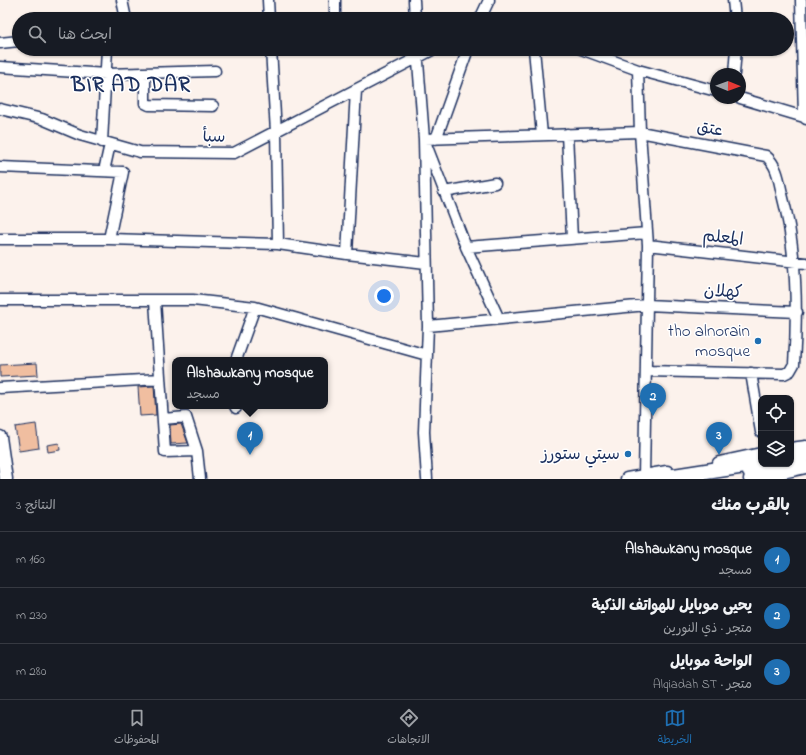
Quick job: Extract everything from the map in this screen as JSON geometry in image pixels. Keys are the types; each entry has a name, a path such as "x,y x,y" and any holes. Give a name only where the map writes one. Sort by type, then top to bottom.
{"main road":[{"path":"794,457 806,455"},
{"path":"794,463 806,461"},
{"path":"651,478 765,467"},
{"path":"701,479 730,471 766,473"}],"street":[{"path":"122,0 125,12"},
{"path":"268,0 269,12"},
{"path":"335,0 335,12"},
{"path":"414,0 415,12"},
{"path":"483,12 489,0"},
{"path":"733,0 734,12"},
{"path":"746,100 805,117 804,51 801,0"},
{"path":"0,42 12,41"},
{"path":"104,171 106,143 107,56"},
{"path":"271,56 276,132 278,244"},
{"name":"سبأ","path":"0,109 42,118 80,135 140,152 234,153 356,90 414,56"},
{"path":"417,56 424,139 428,326 424,432 427,479"},
{"path":"436,139 466,56"},
{"path":"535,56 542,135"},
{"path":"600,56 638,70 710,89"},
{"path":"734,68 735,56"},
{"path":"0,67 106,74 215,71"},
{"path":"638,70 640,132 648,245 646,371 651,478"},
{"path":"145,73 145,103 149,105 213,106"},
{"path":"347,254 356,90"},
{"name":"عتق","path":"424,139 640,132 766,156 772,161 788,217 795,262"},
{"path":"567,134 572,239"},
{"path":"424,139 466,247 499,319"},
{"path":"0,167 123,172 109,239"},
{"path":"444,192 495,184"},
{"path":"466,247 647,233"},
{"path":"0,239 109,239 278,244 426,263"},
{"name":"المعلم","path":"648,245 806,263"},
{"path":"646,371 784,374 790,371 794,364 797,312 795,262"},
{"path":"0,300 193,300 255,308 427,356"},
{"path":"155,301 165,452 196,451"},
{"name":"كهلان","path":"428,326 647,305 797,312"},
{"path":"237,357 255,308"},
{"path":"751,373 761,431"},
{"path":"0,388 160,379"},
{"path":"163,419 186,417 196,451 200,479"},
{"path":"0,437 6,479"},
{"path":"794,449 806,447"},
{"path":"627,479 651,478 758,455"},
{"path":"750,479 766,473 806,467"}],"building":[{"path":"37,363 38,375 0,377 0,365"},
{"path":"154,386 156,415 140,416 138,387"},
{"path":"36,424 39,448 19,451 15,427"},
{"path":"181,424 188,443 171,444 170,425"},
{"path":"59,443 60,450 48,452 47,445"}],"place":[{"name":"tho alnorain mosque","path":"758,341"},
{"name":"يحيى موبايل للهواتف الذكية","path":"653,416"},
{"name":"سيتي ستورز","path":"628,454"},
{"name":"Alshawkany mosque","path":"250,455"},
{"name":"الواحة موبايل","path":"719,455"}],"district":[{"name":"BIR AD DAR","path":"131,86"}]}
